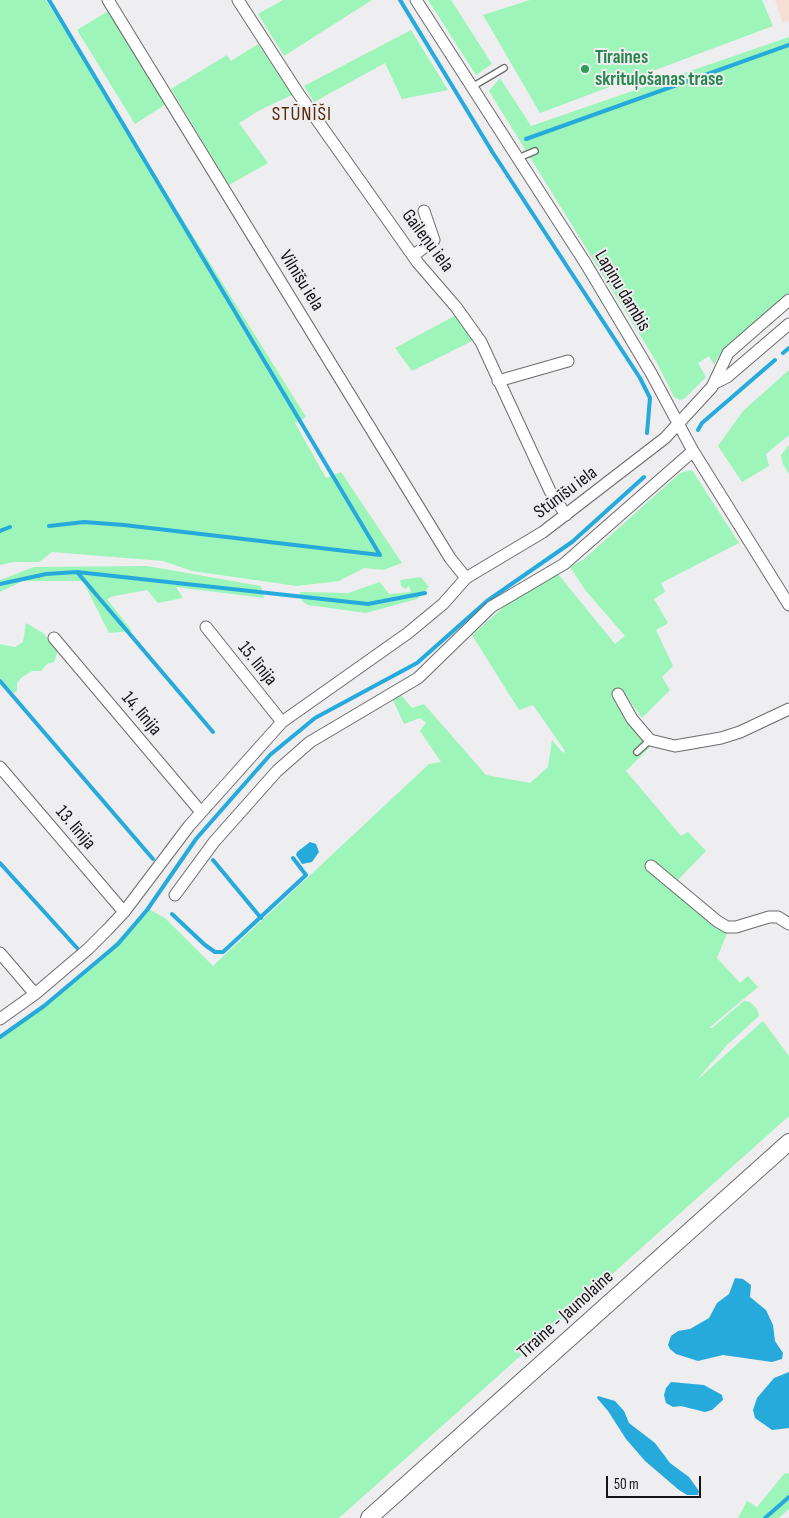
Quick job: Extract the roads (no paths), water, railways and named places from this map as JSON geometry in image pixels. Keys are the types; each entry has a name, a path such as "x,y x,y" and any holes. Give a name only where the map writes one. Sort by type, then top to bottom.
{"main road":[{"name":"Tīraine - Jaunolaine","path":"369,1518 789,1142"}],"street":[{"name":"Vilnīšu iela","path":"108,0 450,558 466,578"},
{"name":"Gaileņu iela","path":"238,0 298,93 414,255 456,307 481,342 550,491 566,515"},
{"name":"Lapiņu dambis","path":"416,0 617,315 693,451 789,605"},
{"path":"414,255 434,240 424,211"},
{"path":"715,383 728,353 789,300"},
{"path":"715,383 727,377 789,324"},
{"path":"498,381 568,361"},
{"name":"Stūnīšu iela","path":"0,1019 35,994 88,950 124,912 201,812 282,722 408,633 443,604 466,578 543,532 665,438 715,383"},
{"path":"175,895 188,875 277,771 310,742 418,678 491,607 564,564 685,456 693,451"},
{"name":"15. līnija","path":"206,627 282,722"},
{"name":"14. līnija","path":"54,638 201,812"},
{"path":"618,694 632,719 650,740 675,746 710,742 740,732 789,709"},
{"name":"13. līnija","path":"0,767 124,912"},
{"path":"651,866 717,921 727,927 736,927 769,917 778,917 789,924"},
{"path":"0,954 35,994"}],"lane":[{"path":"472,87 504,68"},
{"path":"517,158 535,151"},
{"path":"638,752 650,740"}],"water":[{"path":"310,842 316,844 319,852 312,862 302,864 296,855 297,852"},
{"path":"735,1278 743,1279 751,1285 750,1297 766,1310 773,1325 775,1341 783,1353 782,1359 772,1362 723,1355 698,1361 676,1354 670,1349 668,1345 671,1336 678,1331 690,1329 709,1318 717,1303 729,1294"},
{"path":"789,1372 789,1428 772,1430 755,1418 753,1410 757,1398 774,1378"},
{"path":"671,1382 704,1385 722,1395 723,1400 712,1410 705,1412 681,1406 673,1407 666,1403 664,1395 666,1388"},
{"path":"598,1396 615,1401 624,1411 629,1423 655,1443 670,1463 689,1477 699,1491 698,1495 687,1495 679,1490 645,1461 626,1439 597,1398"}],"waterway":[{"path":"49,0 380,555"},
{"path":"400,0 493,153 640,378 650,398 647,433"},
{"path":"526,139 789,45"},
{"path":"783,353 789,348"},
{"path":"698,430 702,423 775,360"},
{"path":"0,1037 44,1006 118,944 147,910 196,839 270,755 315,718 417,663 487,601 572,542 644,477"},
{"path":"49,526 84,522 124,525 380,555"},
{"path":"0,531 10,527"},
{"path":"77,572 213,732"},
{"path":"0,584 46,574 77,572 368,604 425,593"},
{"path":"0,681 153,859"},
{"path":"172,914 205,945 215,952 223,952 306,875 293,858"},
{"path":"213,860 261,918"},
{"path":"0,863 77,948"},
{"path":"765,1518 789,1497"}],"place":[{"name":"Tīraines skrituļošanas trase","path":"585,69"}],"district":[{"name":"STŪNĪŠI","path":"302,115"}]}
